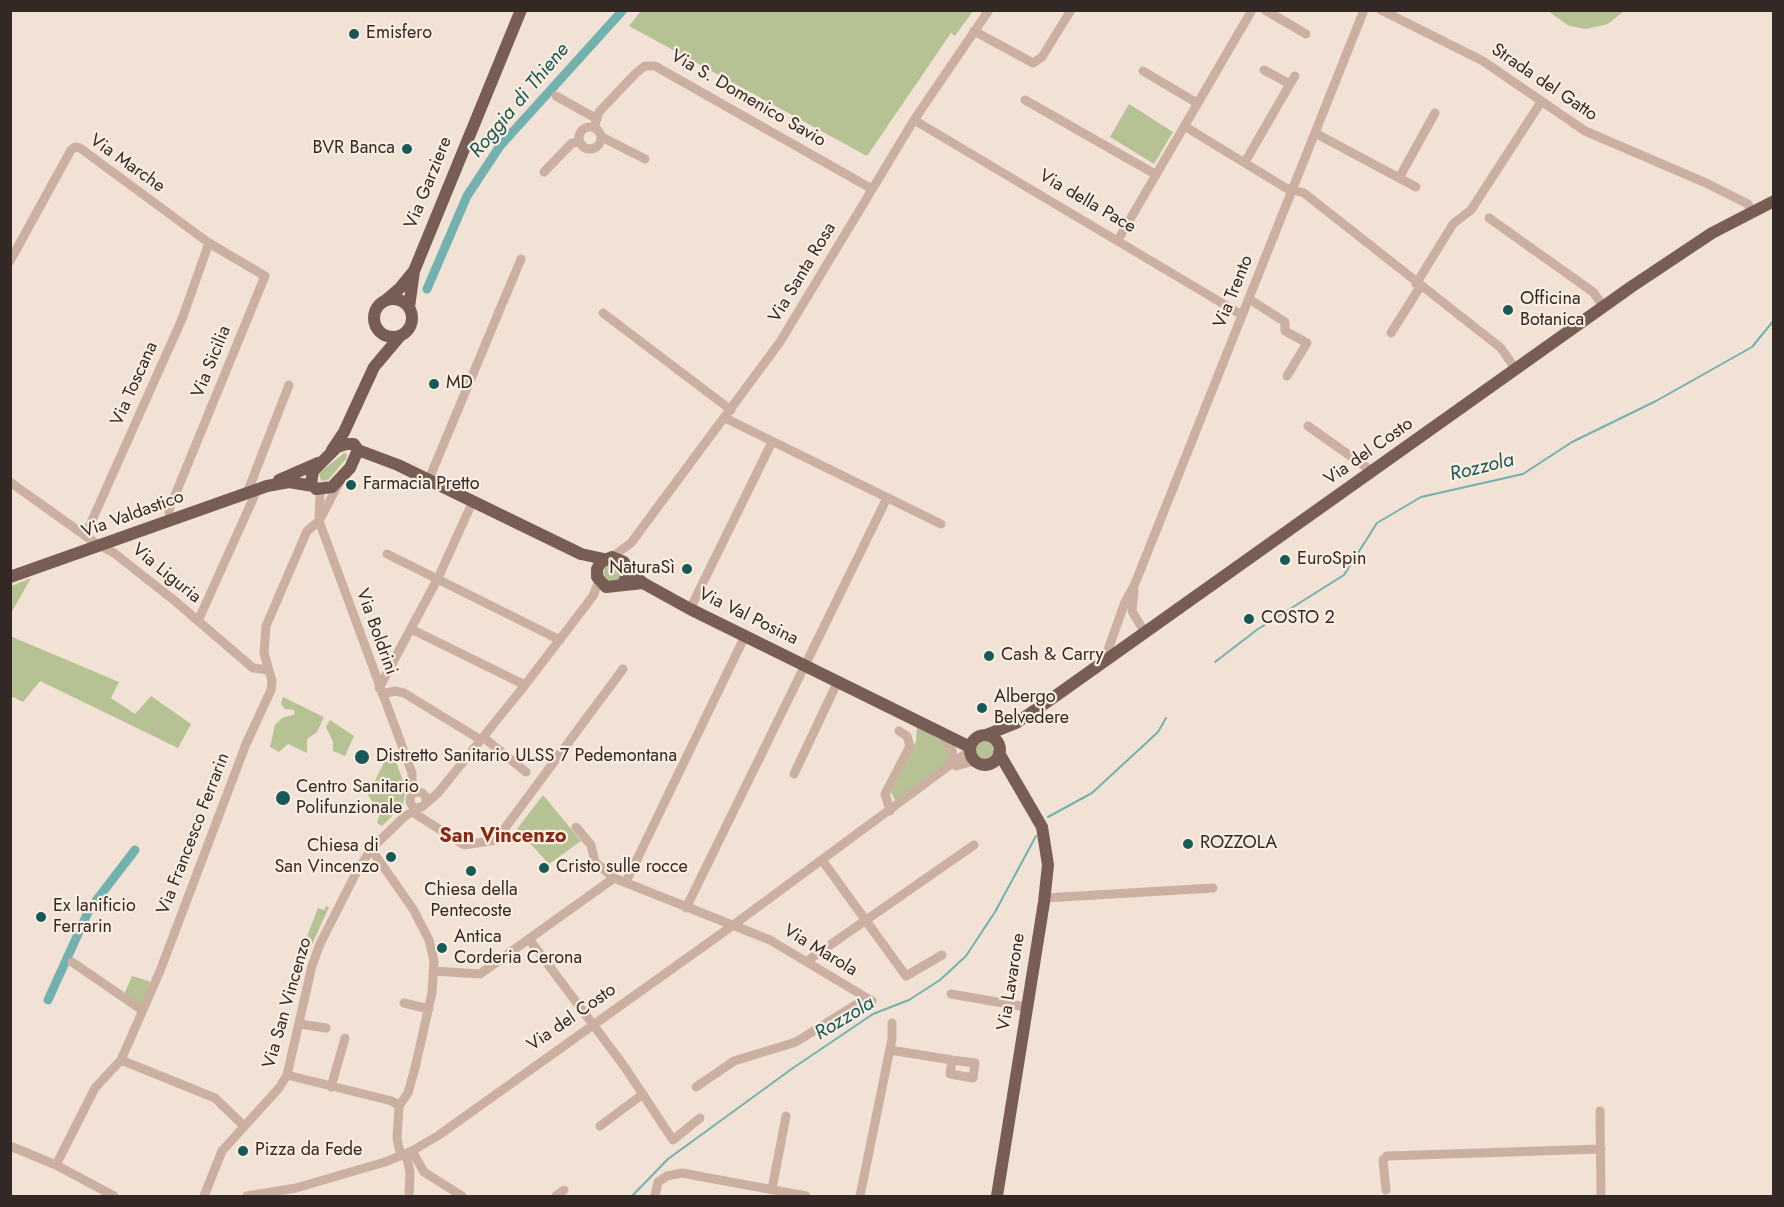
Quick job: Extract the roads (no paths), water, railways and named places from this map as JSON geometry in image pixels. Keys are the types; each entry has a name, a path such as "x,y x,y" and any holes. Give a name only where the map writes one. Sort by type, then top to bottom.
{"main road":[{"name":"Via Garziere","path":"316,488 313,471 327,457 356,407 374,367 411,323 409,307 414,271 478,109 521,10"},
{"name":"Via del Costo","path":"983,735 1016,723 1604,307 1712,233 1773,201"},
{"name":"Via Garziere","path":"374,367 379,331 374,318 379,305 400,288 414,271"},
{"path":"385,301 401,300 409,307"},
{"path":"379,331 389,336 401,335"},
{"name":"Via Garziere","path":"356,407 353,434 357,448"},
{"name":"Via Valdastico","path":"257,490 327,457 342,445 357,448"},
{"name":"Via Val Posina","path":"357,448 429,479 603,566 616,586"},
{"path":"316,488 339,483 350,468 357,448"},
{"name":"Via Val Posina","path":"350,468 370,463 408,471"},
{"name":"Via Valdastico","path":"10,577 257,490 289,482 316,488"},
{"name":"Via Val Posina","path":"603,566 620,559 643,583 690,609 936,729 975,756"},
{"path":"616,586 627,567"},
{"path":"616,586 643,583"},
{"path":"999,750 995,738 983,735 975,756 994,762 1016,723"},
{"name":"Via Val Posina","path":"936,729 983,735"},
{"name":"Via Lavarone","path":"997,1197 1045,898 1048,865 1042,827 1013,782 999,750"},
{"name":"Via Lavarone","path":"975,756 1013,782"}],"street":[{"name":"Via Santa Rosa","path":"603,566 631,543 780,342 914,120 989,10"},
{"path":"974,31 1033,63 1042,57 1071,10"},
{"path":"1118,240 1252,10"},
{"path":"1265,10 1306,34"},
{"name":"Via Trento","path":"1104,661 1364,10"},
{"name":"Strada del Gatto","path":"1381,10 1478,58 1585,131 1706,183 1748,204 1752,212"},
{"name":"Via S. Domenico Savio","path":"595,123 599,112 636,73 645,66 655,66 872,189"},
{"path":"1245,162 1293,80 1264,70"},
{"path":"1143,71 1197,103"},
{"path":"556,96 595,123 602,137 645,159"},
{"path":"1025,100 1155,174"},
{"path":"1391,333 1453,224 1472,210 1541,102"},
{"path":"1399,178 1435,113"},
{"name":"Via della Pace","path":"914,120 1242,315"},
{"path":"595,123 579,135 580,142 588,149 595,149 602,137"},
{"path":"1184,126 1278,184 1304,194 1418,286 1501,348 1516,370"},
{"path":"1315,133 1416,187"},
{"path":"544,172 572,143 580,142"},
{"name":"Via Marche","path":"10,261 70,150 75,147 80,148 209,243"},
{"path":"1489,218 1593,291 1604,307"},
{"name":"Via Sicilia","path":"170,521 169,510 265,276 209,243"},
{"name":"Via Toscana","path":"86,536 182,319 209,243"},
{"path":"429,479 521,259"},
{"path":"1249,299 1284,322 1285,331 1307,343 1287,376"},
{"path":"603,313 728,414 772,442 941,524"},
{"path":"198,621 257,490 289,385"},
{"path":"1308,426 1373,472"},
{"path":"690,609 772,442"},
{"name":"Via Liguria","path":"10,482 101,545 198,621 253,668 269,670"},
{"path":"319,521 339,483"},
{"path":"316,488 319,521"},
{"path":"686,908 887,498"},
{"path":"473,501 438,578 380,691 404,693 482,739 526,772"},
{"name":"Via Francesco Ferrarin","path":"56,1165 95,1088 121,1060 160,971 246,744 271,690 264,653 266,626 309,527 319,521"},
{"name":"Via Boldrini","path":"319,521 412,773 411,798"},
{"name":"Via Santa Rosa","path":"627,567 631,543"},
{"path":"387,554 560,640"},
{"path":"419,808 440,789 482,739 560,640 593,596 603,566"},
{"path":"593,596 616,586"},
{"name":"Via Trento","path":"1134,586 1132,611 1145,633"},
{"path":"1118,623 1121,632 1132,642"},
{"path":"411,629 525,685"},
{"path":"626,882 745,636"},
{"path":"440,789 423,794 416,792 411,798 415,807 464,845 496,840 623,669"},
{"path":"794,774 838,681"},
{"path":"936,729 952,750 953,759 943,772"},
{"path":"890,811 885,794 909,746 907,736 899,731"},
{"name":"Via del Costo","path":"247,1197 296,1188 406,1154 439,1135 943,772 975,756"},
{"path":"419,808 426,800 423,794"},
{"name":"Via San Vincenzo","path":"404,817 411,798"},
{"name":"Via San Vincenzo","path":"204,1197 222,1150 279,1088 287,1075 308,981 320,944 350,884 372,849 404,817 419,808"},
{"path":"576,827 591,845 595,862 614,878 732,926"},
{"path":"810,959 974,845"},
{"path":"372,849 413,909 426,934 434,961 429,1009 408,1093 399,1106 397,1139 406,1154 424,1172 462,1197"},
{"path":"822,860 906,976 942,955"},
{"path":"433,972 480,974 614,878"},
{"path":"1045,898 1213,888"},
{"name":"Via Marola","path":"696,1087 734,1061 796,1042 860,1002 872,1001 770,940 732,926"},
{"path":"529,939 643,1094 673,1140 700,1118"},
{"path":"72,962 142,1010"},
{"path":"951,994 1026,1007"},
{"path":"404,1003 429,1009"},
{"path":"860,1197 890,1050 892,1023"},
{"path":"300,1024 326,1028"},
{"path":"332,1087 345,1038"},
{"path":"890,1050 952,1060"},
{"path":"121,1060 216,1098 244,1126"},
{"path":"287,1075 392,1101 399,1106"},
{"path":"600,1126 643,1094"},
{"path":"1600,1111 1601,1197"},
{"path":"772,1189 786,1116"},
{"path":"10,1146 56,1165 114,1197"},
{"path":"1386,1190 1383,1160 1387,1156 1601,1149"},
{"path":"406,1154 410,1172 409,1197"},
{"path":"655,1197 658,1182 667,1176 682,1173 806,1197"},
{"path":"752,1197 754,1186"}],"waterway":[{"name":"Roggia di Thiene","path":"427,289 467,196 500,146 623,10"},
{"name":"Rozzola","path":"1215,662 1258,629 1344,575 1377,523 1421,497 1523,474 1572,442 1656,401 1752,347 1774,320"},
{"name":"Rozzola","path":"1048,817 1092,793 1158,732 1166,718"},
{"name":"Rozzola","path":"632,1196 668,1159 793,1068 873,1014 909,1000 940,980 966,956 995,912 1036,836"},
{"name":"Roggia di Thiene","path":"48,1000 89,910 135,850"}],"place":[{"name":"Emisfero","path":"354,34"},
{"name":"BVR Banca","path":"407,149"},
{"name":"Officina Botanica","path":"1508,310"},
{"name":"MD","path":"434,384"},
{"name":"Farmacia Pretto","path":"351,485"},
{"name":"EuroSpin","path":"1285,560"},
{"name":"NaturaSì","path":"687,569"},
{"name":"COSTO 2","path":"1249,619"},
{"name":"Cash & Carry","path":"989,656"},
{"name":"Albergo Belvedere","path":"982,708"},
{"name":"Distretto Sanitario ULSS 7 Pedemontana","path":"362,757"},
{"name":"Centro Sanitario Polifunzionale","path":"283,798"},
{"name":"ROZZOLA","path":"1188,844"},
{"name":"Chiesa di San Vincenzo","path":"391,857"},
{"name":"Cristo sulle rocce","path":"544,868"},
{"name":"Chiesa della Pentecoste","path":"471,871"},
{"name":"Ex lanificio Ferrarin","path":"41,917"},
{"name":"Antica Corderia Cerona","path":"442,948"},
{"name":"Pizza da Fede","path":"243,1151"}],"district":[{"name":"San Vincenzo","path":"503,837"}]}
